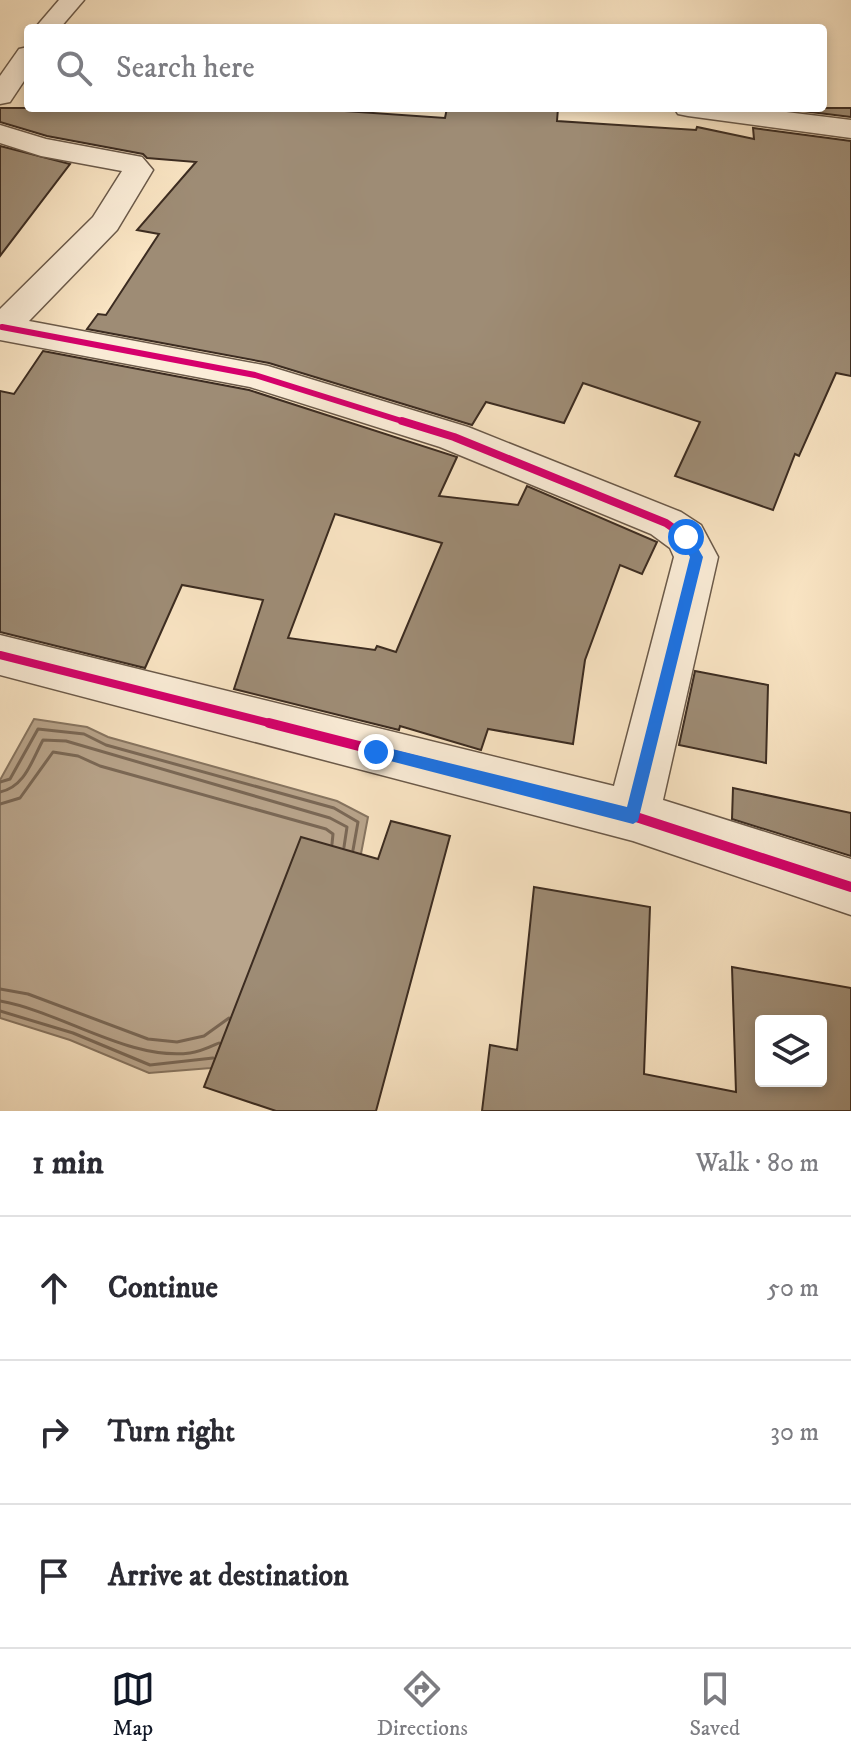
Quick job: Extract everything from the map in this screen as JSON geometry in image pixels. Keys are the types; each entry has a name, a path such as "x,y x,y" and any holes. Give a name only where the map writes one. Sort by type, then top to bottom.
{"street":[{"path":"51,24 72,0"},
{"path":"0,96 24,62"},
{"path":"719,112 851,129"},
{"path":"0,134 41,147 131,163 138,170 106,223 1,328"},
{"path":"1,328 255,375 454,437 666,523 686,537 696,557 633,816"},
{"path":"0,655 633,816 851,887"}],"water":[{"path":"34,719 87,727 108,737 337,801 368,817 360,859 236,1053 211,1068 149,1073 70,1040 0,1018 0,780"}],"building":[{"path":"0,108 24,108 24,112 359,112 445,118 446,112 558,112 557,121 696,130 697,127 754,139 753,128 851,141 851,376 836,373 799,456 795,454 773,510 675,476 700,422 583,383 564,423 486,402 472,425 269,363 87,329 98,314 106,315 159,234 137,230 196,162 147,158 143,154 47,136 0,122"},
{"path":"851,108 851,117 810,112"},
{"path":"0,146 70,164 0,256"},
{"path":"43,351 249,390 457,457 439,496 518,505 527,486 657,542 642,574 620,565 585,660 573,744 488,729 481,750 400,726 399,730 234,689 263,600 182,585 145,668 0,632 0,391 14,394","holes":["335,514 442,543 396,652 377,646 375,650 288,638"]},
{"path":"695,671 768,685 766,763 679,745"},
{"path":"733,788 851,813 851,856 732,819"},
{"path":"391,821 450,836 376,1111 276,1111 204,1087 301,837 378,859"},
{"path":"534,887 650,907 644,1074 736,1092 732,967 851,988 851,1111 482,1111 490,1045 517,1050"}],"cycle path":[{"path":"2,327 255,375 454,437 666,523 686,537 696,557 633,816"},
{"path":"0,655 633,816 851,887"}],"route":[{"path":"376,752 633,816 696,557 686,537"}]}
